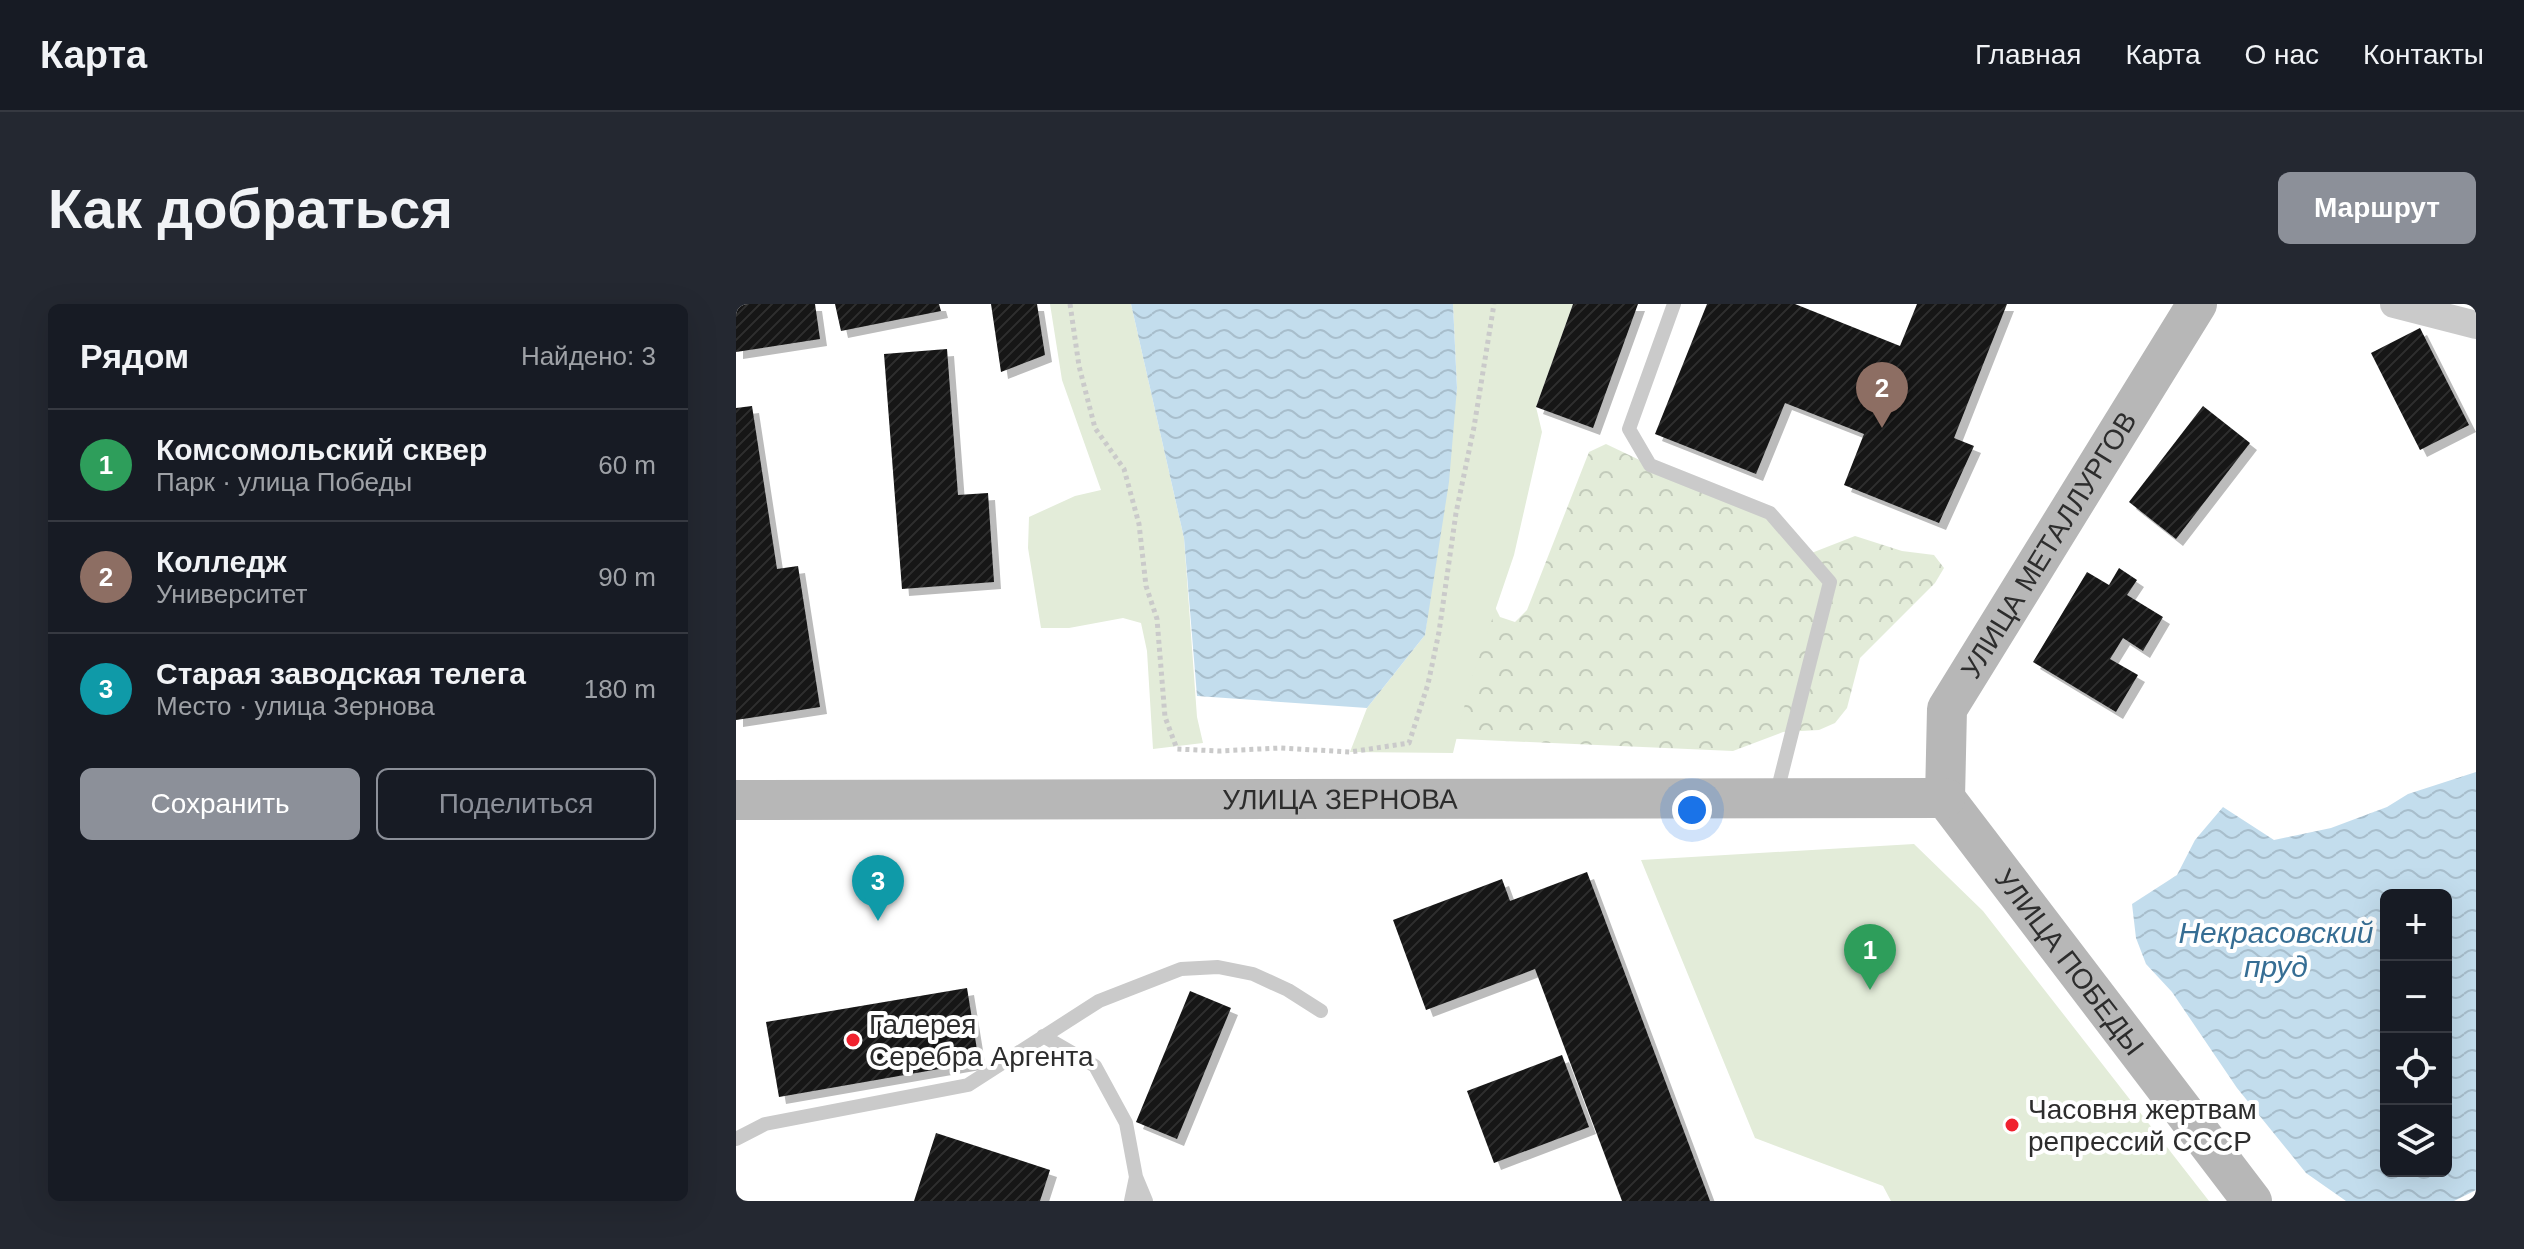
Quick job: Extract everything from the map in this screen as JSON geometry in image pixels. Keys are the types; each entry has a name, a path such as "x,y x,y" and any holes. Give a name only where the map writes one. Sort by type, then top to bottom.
{"main road":[{"name":"УЛИЦА МЕТАЛЛУРГОВ","path":"1945,798 1947,709 2197,304"},
{"name":"УЛИЦА ЗЕРНОВА","path":"736,800 1945,798"},
{"name":"УЛИЦА ПОБЕДЫ","path":"1945,798 2252,1201"}],"street":[{"path":"2394,304 2476,325"}],"lane":[{"path":"1674,304 1629,429 1650,465 1770,513 1830,582 1775,800"},
{"path":"736,1139 765,1124 968,1085 1099,1001 1181,969 1218,967 1253,974 1288,990 1321,1011"},
{"path":"1043,1036 1095,1066 1126,1123 1136,1177 1146,1201"},
{"path":"1131,1201 1136,1177"}],"path":[{"path":"1070,304 1079,366 1095,428 1124,469 1139,524 1146,586 1157,619 1165,717 1177,749 1280,748 1350,752 1409,743 1421,709 1439,632 1456,513 1494,304"}],"green space":[{"path":"1050,304 1131,304 1184,538 1197,717 1203,743 1153,749 1147,651 1141,623 1123,618 1069,628 1041,628 1028,548 1029,517 1075,496 1101,490 1062,380"},
{"path":"1453,304 1573,304 1536,407 1542,432 1514,555 1469,687 1453,753 1350,752 1367,708 1425,635 1457,388"},
{"path":"1606,444 1650,465 1742,497 1809,554 1855,536 1902,551 1934,555 1944,568 1935,583 1860,658 1847,708 1835,723 1819,730 1783,732 1733,751 1438,738 1492,601 1500,617 1515,622 1527,610 1589,452"},
{"path":"1914,844 1983,911 2209,1201 1891,1201 1883,1186 1755,1138 1641,860"}],"water":[{"path":"1131,304 1453,304 1457,388 1449,482 1425,635 1367,708 1197,696 1184,538"},
{"name":"Некрасовский пруд","path":"2476,772 2476,1190 2454,1201 2346,1201 2306,1173 2237,1088 2172,992 2146,964 2136,938 2132,904 2177,875 2195,840 2223,807 2274,840 2331,828 2387,807 2408,794"}],"building":[{"path":"736,304 815,304 820,339 736,352"},
{"path":"835,304 939,304 941,311 841,331"},
{"path":"991,304 1037,304 1045,355 1001,372"},
{"path":"1573,304 1638,304 1593,428 1536,407"},
{"path":"1707,304 1795,304 1900,346 1917,304 2007,304 1954,438 1974,446 1939,523 1844,485 1864,434 1785,403 1756,474 1655,434"},
{"path":"2420,328 2469,425 2420,450 2371,353"},
{"path":"947,349 958,495 988,493 994,582 902,589 884,354"},
{"path":"752,406 777,569 798,566 820,707 736,720 736,408"},
{"path":"2203,406 2250,443 2176,539 2129,502"},
{"path":"2119,568 2137,580 2127,595 2163,617 2143,651 2123,638 2110,659 2138,675 2116,712 2033,662 2087,572 2109,585"},
{"path":"1587,872 1710,1201 1622,1201 1535,969 1426,1010 1393,920 1502,879 1510,901"},
{"path":"967,988 979,1062 779,1097 766,1022"},
{"path":"1190,991 1231,1008 1177,1139 1136,1122"},
{"path":"1562,1055 1589,1127 1494,1163 1467,1091"},
{"path":"936,1133 1050,1170 1040,1201 914,1201"}],"place":[{"name":"Колледж","path":"1882,428"},
{"name":"Старая заводская телега","path":"878,921"},
{"name":"Комсомольский сквер","path":"1870,990"},
{"name":"Галерея Серебра Аргента","path":"853,1040"},
{"name":"Часовня жертвам репрессий СССР","path":"2012,1125"}]}
